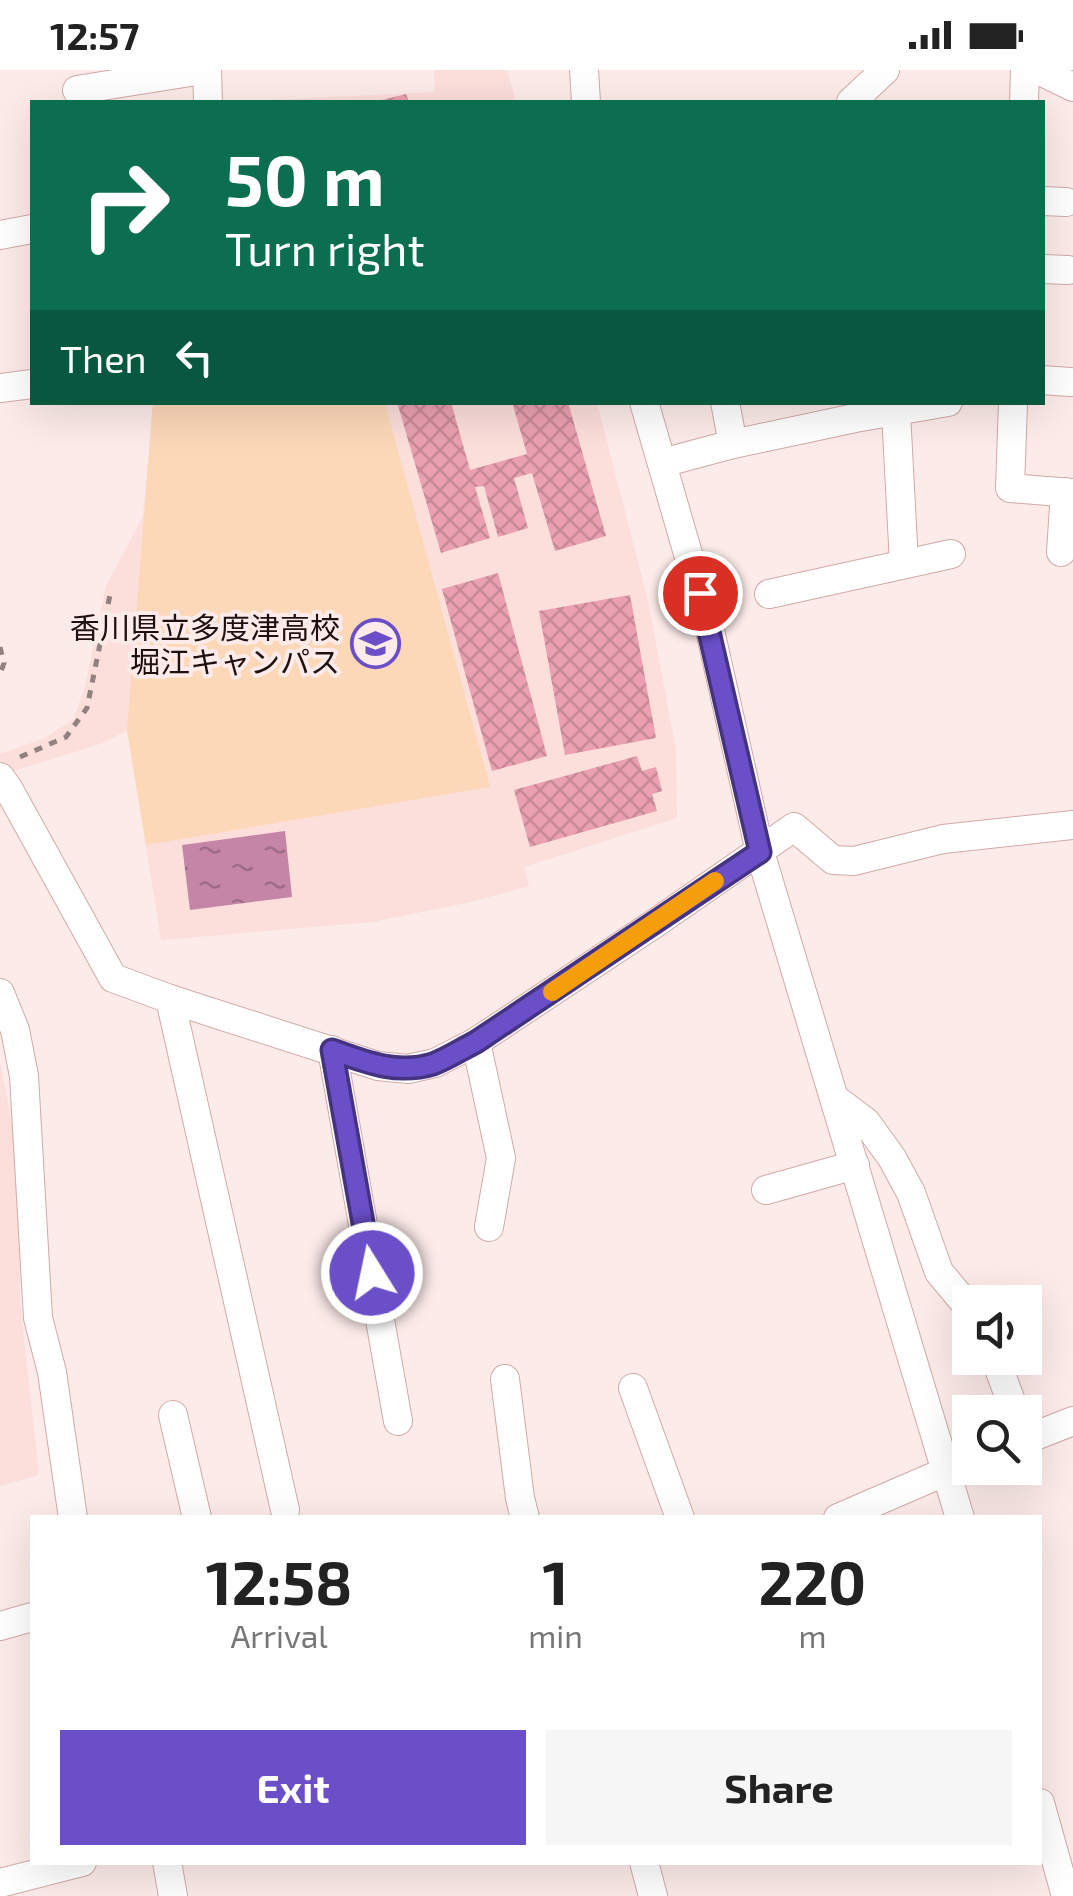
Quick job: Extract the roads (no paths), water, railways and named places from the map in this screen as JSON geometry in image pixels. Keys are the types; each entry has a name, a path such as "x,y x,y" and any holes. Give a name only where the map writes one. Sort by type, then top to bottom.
{"street":[{"path":"77,90 205,70 208,100"},
{"path":"584,70 586,100"},
{"path":"853,100 885,70"},
{"path":"1024,100 1026,70"},
{"path":"1038,70 1073,86"},
{"path":"0,235 30,230"},
{"path":"0,388 30,384"},
{"path":"645,405 709,626 760,852 855,1165 952,1448"},
{"path":"726,405 733,444"},
{"path":"662,463 854,410 896,412 932,405"},
{"path":"1013,405 1010,488 1069,492 1061,552"},
{"path":"896,412 904,564"},
{"path":"768,594 951,554"},
{"path":"10,767 8,788 113,978 378,1066 408,1069 434,1063 476,1042 794,827 833,860 854,862 943,839 1073,825"},
{"path":"0,993 15,1030 24,1076 38,1318 52,1372 73,1515"},
{"path":"170,999 285,1510"},
{"path":"476,1042 501,1158 489,1227"},
{"path":"332,1050 398,1422"},
{"path":"834,1098 866,1122 892,1158 911,1193 939,1272 952,1288"},
{"path":"766,1190 855,1165"},
{"path":"504,1379 516,1515"},
{"path":"633,1388 679,1515"},
{"path":"172,1414 196,1515"},
{"path":"1042,1434 1073,1422"},
{"path":"845,1515 952,1469"},
{"path":"959,1485 960,1515"},
{"path":"0,1626 30,1618"},
{"path":"1042,1810 1066,1896"},
{"path":"0,1883 70,1865"},
{"path":"167,1865 172,1896"},
{"path":"645,1865 653,1896"}],"water":[{"path":"285,831 292,897 190,910 182,845"}],"place":[{"name":"香川県立多度津高校 堀江キャンパス","path":"375,644"}]}
